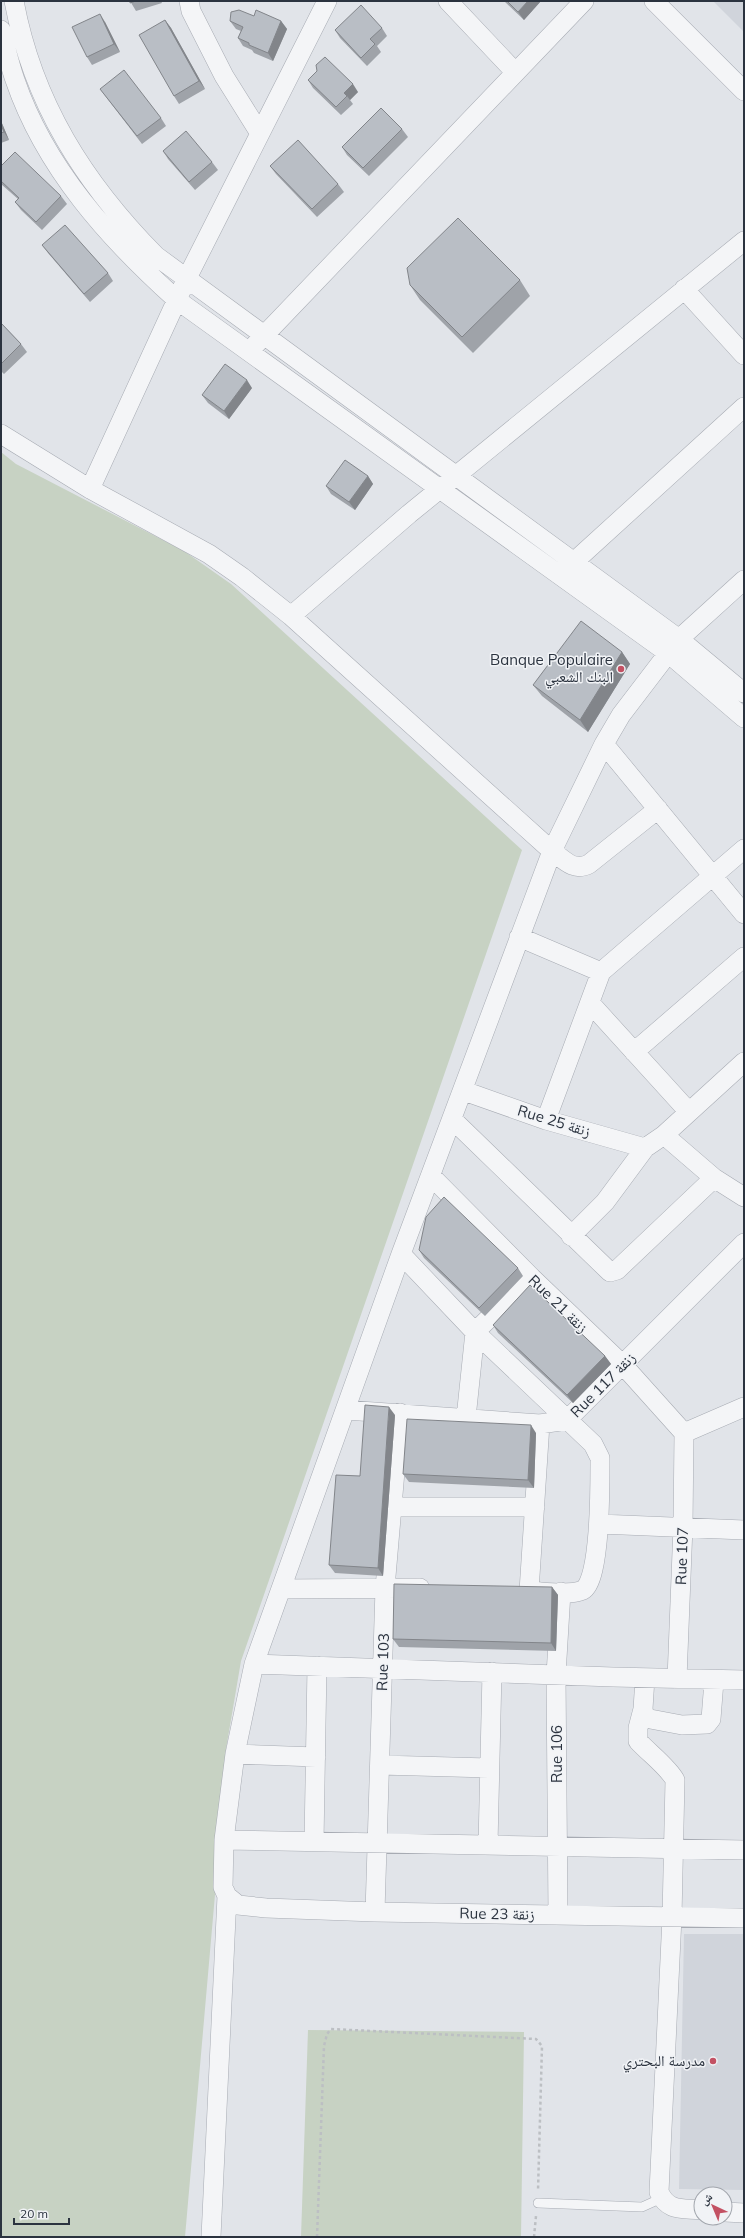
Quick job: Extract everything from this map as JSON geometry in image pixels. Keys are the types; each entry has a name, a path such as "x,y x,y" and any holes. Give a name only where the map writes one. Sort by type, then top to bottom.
{"street":[{"path":"14,1 18,22 34,72 51,112 71,151 106,201 126,226 156,256 186,280 574,562 674,646 744,718"},
{"path":"188,1 191,11 224,76 259,132"},
{"path":"90,489 186,280 259,132 327,1"},
{"path":"448,1 515,72"},
{"path":"249,352 584,1"},
{"path":"654,1 744,91"},
{"path":"1,30 8,84 33,120 58,165 91,213 113,240 177,300 560,575 674,646 744,694"},
{"path":"8,84 34,72"},
{"path":"33,120 51,112"},
{"path":"91,213 106,201"},
{"path":"291,616 455,476 744,241"},
{"path":"684,289 744,355"},
{"path":"560,575 744,407"},
{"path":"1,434 90,489 209,554 291,616 552,851 576,867 581,868 589,864 658,809"},
{"path":"211,2237 227,1896 224,1887 224,1840 235,1754 254,1664 282,1590 401,1254 464,1091 497,994 552,851 604,744 621,715 674,646 744,580"},
{"path":"604,744 744,914"},
{"path":"546,1120 601,972 744,849"},
{"path":"519,937 601,972"},
{"path":"634,1052 744,957"},
{"path":"590,1003 689,1112"},
{"path":"571,1236 605,1202 645,1148 664,1135 744,1062"},
{"name":"Rue 25 زنقة","path":"464,1091 546,1120 645,1148"},
{"path":"452,1119 571,1236 606,1269 613,1272 714,1178"},
{"path":"664,1135 714,1178 744,1197"},
{"name":"Rue 21 زنقة","path":"430,1176 623,1366 684,1433"},
{"name":"Rue 117 زنقة","path":"346,1410 540,1424 567,1420 623,1366 744,1243"},
{"path":"401,1254 474,1332 593,1444 600,1458 599,1524 591,1580 581,1590 560,1592 521,1590 535,1507 540,1424"},
{"path":"466,1418 474,1332 531,1277"},
{"path":"684,1433 744,1407"},
{"name":"Rue 103","path":"375,1912 384,1588 400,1413"},
{"name":"Rue 107","path":"677,1679 683,1526 684,1433"},
{"path":"391,1507 535,1507"},
{"path":"599,1524 683,1526 744,1530"},
{"path":"282,1590 384,1588 438,1589"},
{"name":"Rue 106","path":"558,1916 556,1675 560,1592"},
{"path":"254,1664 714,1681 744,1680"},
{"path":"314,1842 318,1666"},
{"path":"488,1845 492,1672"},
{"path":"646,1678 638,1728 638,1741 656,1760 671,1772 675,1780 672,1847 672,1917 659,2192 671,2208 693,2209"},
{"path":"642,1710 645,1718 652,1720 682,1725 706,1724 711,1719 714,1681"},
{"path":"235,1754 316,1757"},
{"path":"380,1765 489,1768"},
{"path":"224,1840 558,1847 672,1847 744,1850"},
{"name":"Rue 23 زنقة","path":"227,1896 238,1905 375,1912 744,1918"},
{"path":"733,2213 744,2214"}],"lane":[{"path":"538,2203 642,2207 662,2198"}],"path":[{"path":"317,2237 324,2046 326,2034 331,2028 536,2039 539,2041 542,2046 538,2203 534,2237"}],"shaded area":[{"path":"713,1 744,1 744,32"},
{"name":"مدرسة البحتري","path":"684,1934 744,1934 744,2190 733,2190 733,2186 693,2186 693,2189 679,2189"}],"green space":[{"path":"1,452 16,464 184,551 231,584 522,850 241,1661 226,1749 226,1769 185,2237 1,2237"},
{"path":"308,2030 524,2032 521,2237 301,2237"}],"building":[{"path":"507,1 528,1 518,12"},
{"path":"361,5 382,28 370,39 375,44 361,58 335,30"},
{"path":"239,10 254,16 256,10 281,21 268,53 249,45 249,43 238,38 243,27 230,21 231,12"},
{"path":"100,14 114,44 87,57 72,27"},
{"path":"165,20 199,81 174,96 139,35"},
{"path":"325,57 353,84 344,93 347,96 336,107 308,80 317,71 316,65"},
{"path":"124,70 161,118 137,136 100,89"},
{"path":"381,108 402,129 363,168 342,147"},
{"path":"1,125 4,132 1,133"},
{"path":"186,131 212,162 189,182 163,151"},
{"path":"298,140 338,184 312,209 270,166"},
{"path":"15,152 61,196 36,222 15,202 19,198 1,181 1,166"},
{"path":"458,218 520,280 462,337 410,285 407,268"},
{"path":"65,225 108,273 84,294 42,245"},
{"path":"1,323 21,344 1,364"},
{"path":"225,364 247,380 224,411 202,395"},
{"path":"345,460 368,476 349,502 326,486"},
{"path":"581,621 622,652 580,720 533,685"},
{"path":"444,1197 518,1268 479,1308 419,1250 426,1217"},
{"path":"530,1285 605,1356 567,1395 493,1325"},
{"path":"365,1405 389,1407 378,1568 329,1565 336,1475 360,1476"},
{"path":"407,1419 531,1425 528,1480 403,1474"},
{"path":"394,1584 552,1587 551,1643 393,1639"}],"place":[{"name":"Banque Populaire البنك الشعبي","path":"621,669"},
{"name":"مدرسة البحتري","path":"713,2061"}]}
